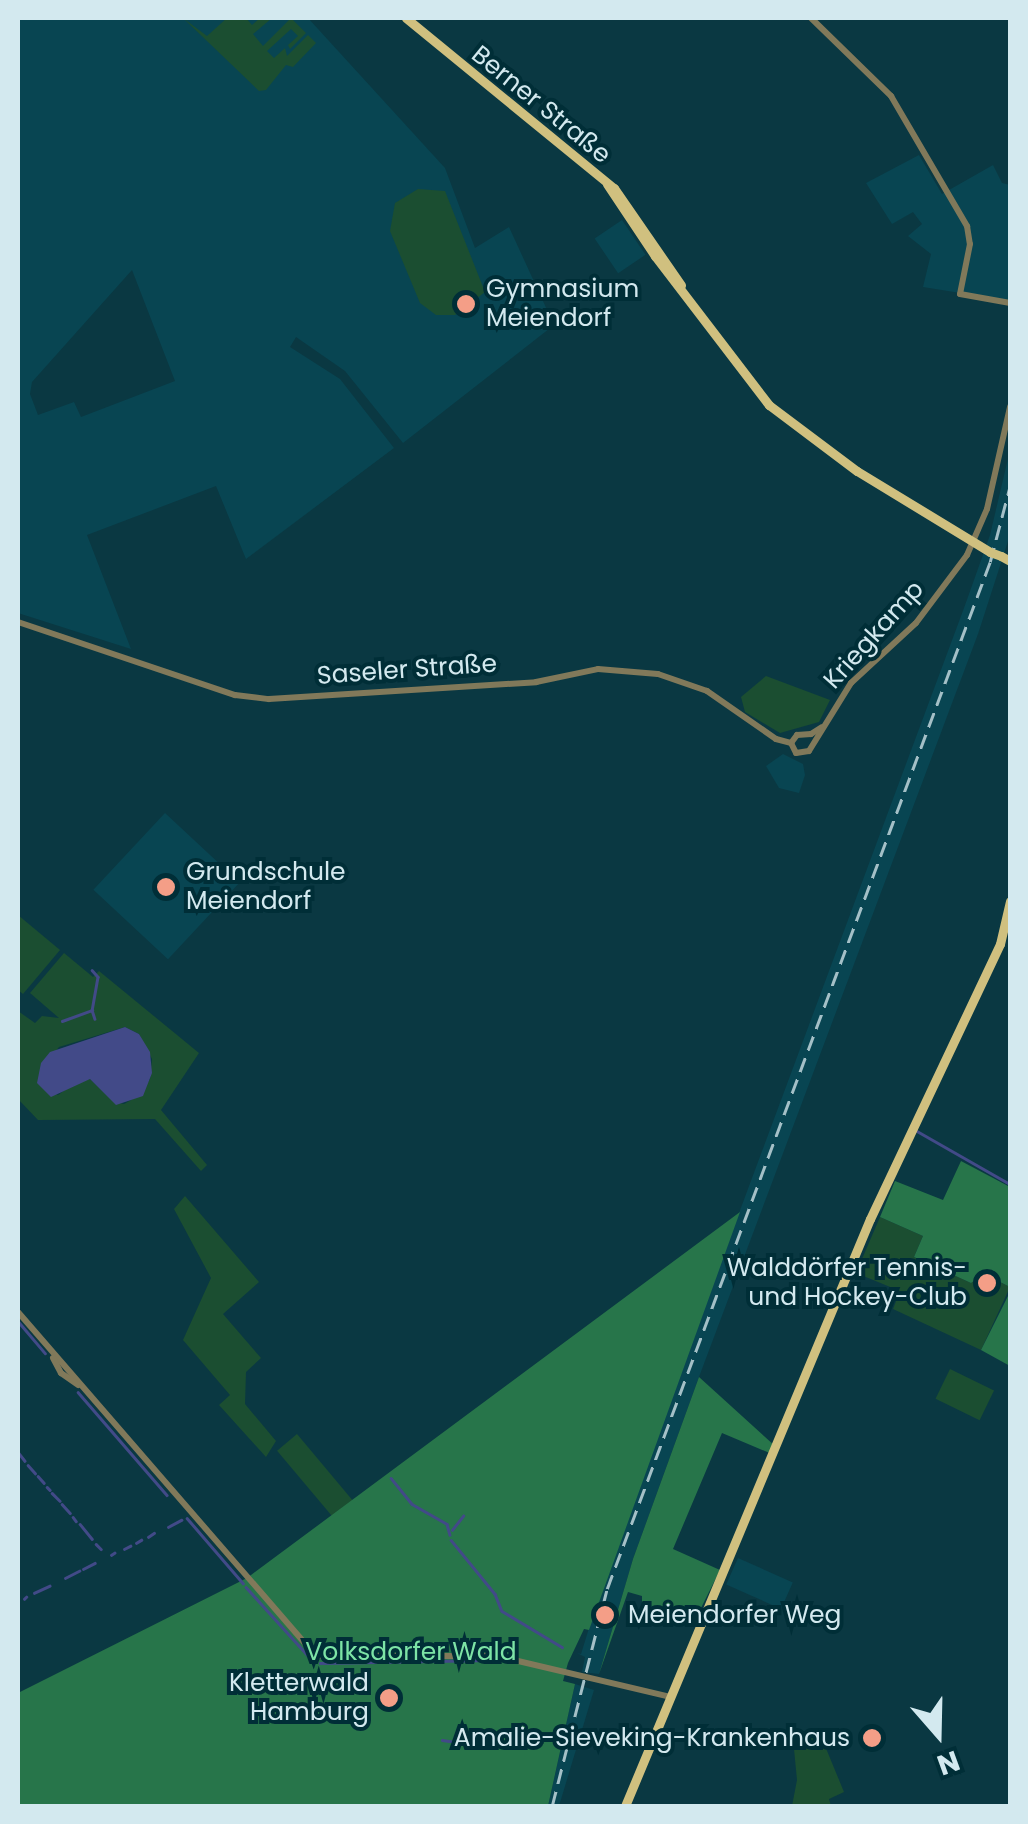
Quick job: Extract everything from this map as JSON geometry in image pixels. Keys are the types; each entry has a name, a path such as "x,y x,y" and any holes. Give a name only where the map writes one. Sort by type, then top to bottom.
{"main road":[{"name":"Berner Straße","path":"406,18 607,184 762,398 866,474 974,544 1003,556"},
{"path":"624,1806 912,1126 1000,944 1010,900"}],"street":[{"path":"811,18 891,96 967,226 971,238 960,294 1010,304"},
{"name":"Kriegkamp","path":"809,739 826,723 850,682 922,616 974,544 987,509 1010,407"},
{"name":"Saseler Straße","path":"18,622 235,695 269,699 536,682 602,668 658,674 699,687 776,739 791,742 794,751 809,752 809,739"},
{"path":"791,742 797,734 809,739"},
{"path":"18,1312 48,1348 61,1373 79,1386 316,1656 333,1660 497,1656 671,1697"}],"shaded area":[{"path":"18,18 308,18 445,168 475,248 509,227 554,325 403,443 345,371 296,337 290,347 340,379 394,448 246,559 216,486 87,535 131,649 18,613","holes":["132,270 175,381 81,417 74,402 38,415 30,394 32,382"]},
{"path":"919,155 942,194 993,165 1002,183 1010,185 1010,301 923,287 931,254 908,236 922,224 913,212 892,224 866,183"},
{"path":"622,220 645,255 618,273 595,238"},
{"path":"1010,450 1010,535 978,634 699,1377 633,1559 599,1674 582,1672 585,1657 577,1653 581,1654 610,1560 964,608 990,535"},
{"path":"783,754 803,764 805,775 799,793 779,788 766,766"},
{"name":"Grundschule Meiendorf","path":"165,813 240,883 168,959 93,890"},
{"path":"738,1558 793,1582 781,1609 726,1584"},
{"path":"575,1684 594,1690 559,1806 548,1806"}],"green space":[{"path":"183,18 207,36 227,18 246,18 252,25 260,18 272,18 253,34 263,46 291,18 306,33 290,49 288,45 298,36 291,29 267,51 274,58 285,48 287,56 308,35 316,43 293,67 286,65 266,90 259,91"},
{"path":"418,189 445,191 485,292 455,315 436,315 420,303 390,231 395,203"},
{"path":"766,676 830,700 819,722 780,733 745,712 741,697"},
{"path":"18,915 60,950 23,994 18,990"},
{"path":"64,953 93,977 99,971 199,1053 161,1110 207,1165 201,1171 155,1119 38,1120 18,1099 18,1011 35,1023 42,1016 59,1018 30,993","holes":["125,1027 139,1034 152,1059 150,1079 140,1095 124,1104 114,1102 90,1079 77,1081 58,1095 39,1084 41,1070 59,1047"]},
{"path":"961,1161 1010,1187 1010,1287 984,1274 971,1283 914,1257 923,1236 880,1217 895,1181 943,1200"},
{"path":"185,1196 259,1282 223,1314 261,1358 246,1372 245,1404 276,1441 266,1457 219,1405 230,1395 183,1340 211,1278 174,1209"},
{"name":"Volksdorfer Wald","path":"740,1212 589,1630 584,1629 568,1663 563,1681 575,1684 548,1806 18,1806 18,1693 247,1578"},
{"name":"Walddörfer Tennis- und Hockey-Club","path":"880,1217 923,1236 914,1257 971,1283 983,1274 1010,1287 981,1350 893,1309 900,1291 856,1273"},
{"path":"1010,1292 1010,1366 981,1350"},
{"path":"950,1369 994,1390 980,1420 936,1399"},
{"path":"699,1377 775,1446 772,1454 722,1433 673,1549 720,1570 692,1626 642,1612 642,1596 628,1592 599,1674 633,1559"},
{"path":"297,1434 353,1501 333,1517 277,1451"},
{"path":"818,1729 844,1792 829,1799 831,1806 792,1806 797,1780 794,1749"}],"water":[{"path":"125,1027 139,1034 150,1052 152,1073 143,1096 116,1105 90,1079 51,1097 37,1083 41,1063 50,1052"}],"waterway":[{"path":"92,970 98,977 92,1010"},
{"path":"62,1021 92,1010 95,1019"},
{"path":"917,1131 1010,1184"},
{"path":"18,1321 45,1353"},
{"path":"78,1392 167,1495"},
{"path":"18,1452 25,1461"},
{"path":"28,1465 35,1473"},
{"path":"38,1476 44,1483"},
{"path":"391,1478 412,1504 447,1524 450,1535"},
{"path":"47,1487 50,1490"},
{"path":"52,1493 60,1501"},
{"path":"62,1504 70,1513"},
{"path":"452,1530 463,1516"},
{"path":"73,1517 76,1521"},
{"path":"187,1518 243,1583"},
{"path":"168,1527 181,1520"},
{"path":"80,1524 92,1539"},
{"path":"148,1537 154,1533"},
{"path":"136,1543 141,1540"},
{"path":"451,1540 495,1594 502,1611 562,1647"},
{"path":"96,1544 101,1549"},
{"path":"124,1549 130,1546"},
{"path":"83,1569 95,1563"},
{"path":"65,1578 79,1571"},
{"path":"34,1593 49,1586"},
{"path":"246,1587 311,1659"},
{"path":"320,1663 491,1660"},
{"path":"442,1740 464,1743"}],"railway":[{"path":"552,1806 607,1589 990,562 1010,486"}],"place":[{"name":"Gymnasium Meiendorf","path":"466,304"},
{"name":"Grundschule Meiendorf","path":"166,887"},
{"name":"Walddörfer Tennis- und Hockey-Club","path":"987,1283"},
{"name":"Meiendorfer Weg","path":"605,1615"},
{"name":"Kletterwald Hamburg","path":"389,1698"},
{"name":"Amalie-Sieveking-Krankenhaus","path":"872,1738"}]}
